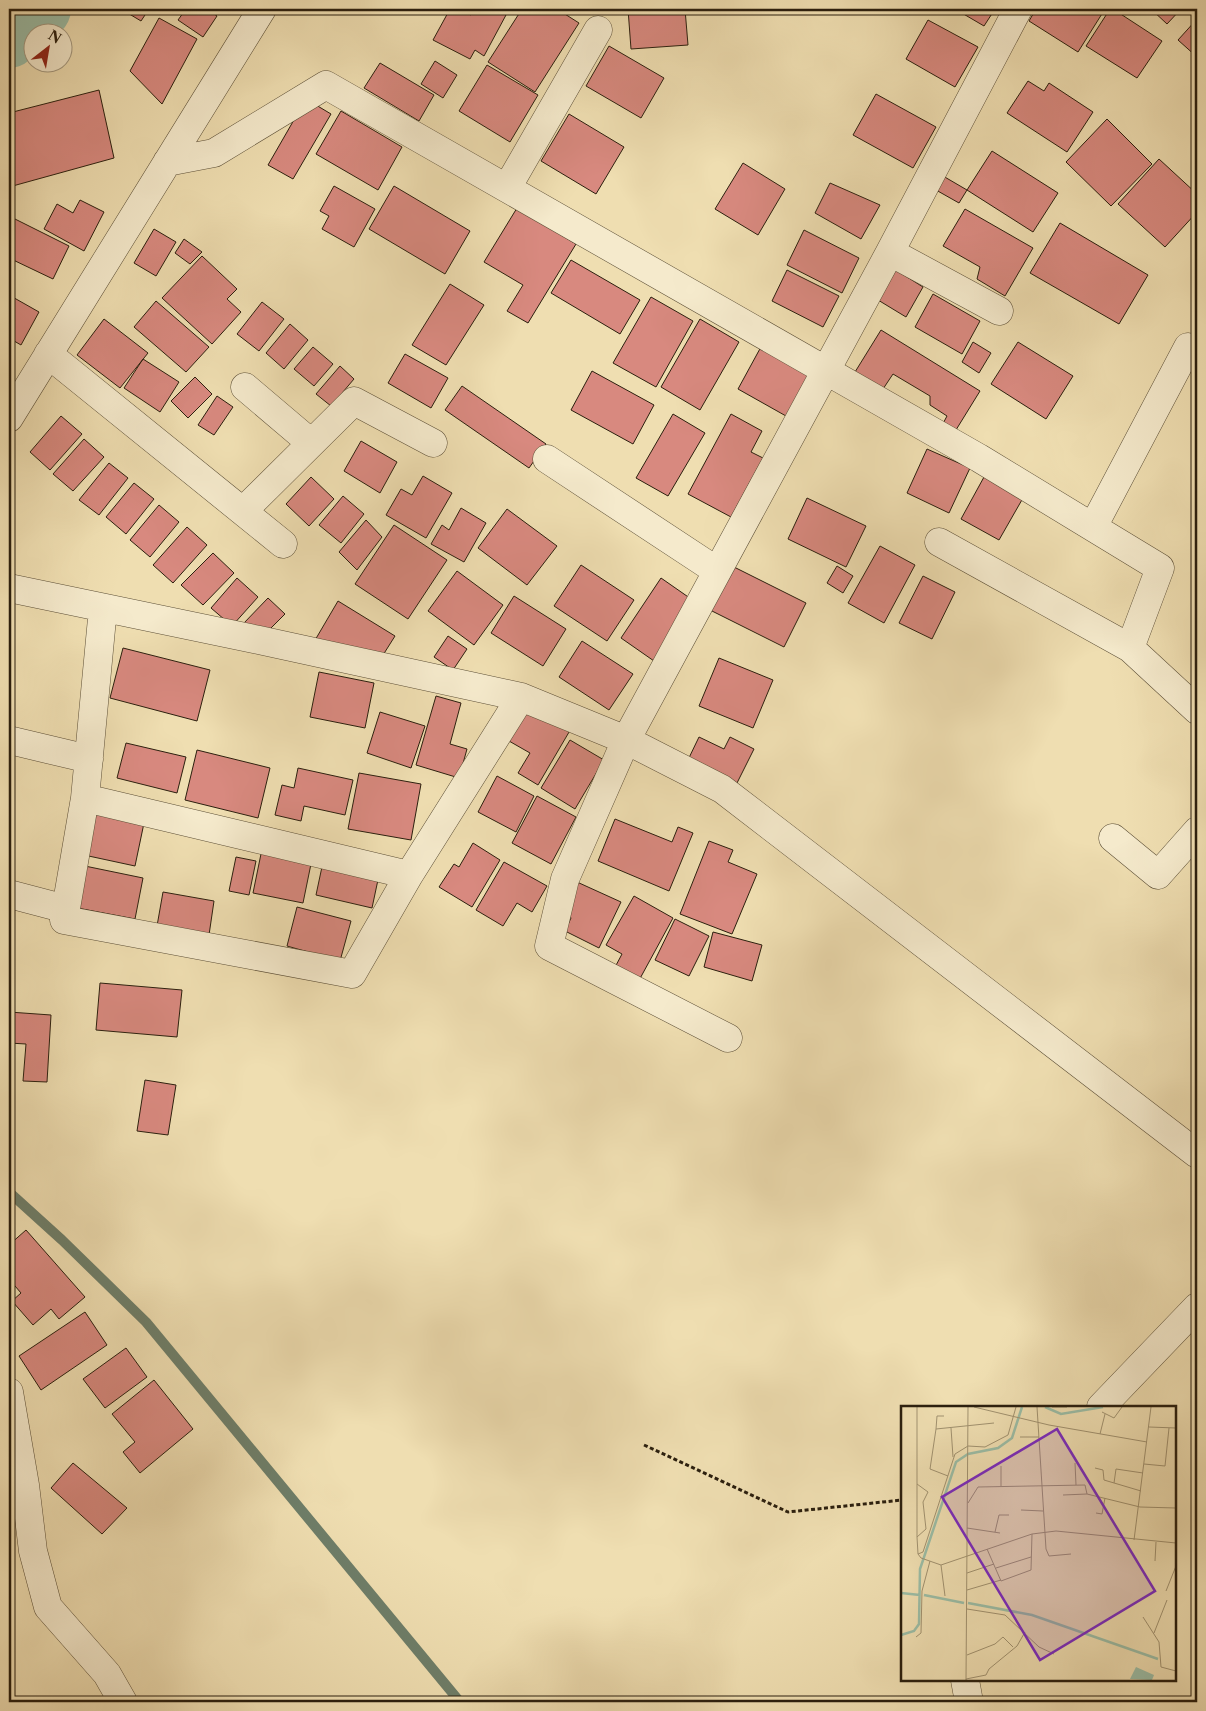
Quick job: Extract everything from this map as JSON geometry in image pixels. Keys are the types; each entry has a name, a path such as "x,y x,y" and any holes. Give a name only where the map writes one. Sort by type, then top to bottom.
{"street":[{"path":"9,418 262,9"},
{"path":"728,1038 549,946 565,879 626,740 890,252 1018,9"},
{"path":"507,188 598,30"},
{"path":"167,162 214,153 326,85 979,458 1160,568 1130,648"},
{"path":"890,252 999,311"},
{"path":"1093,527 1188,347"},
{"path":"48,354 283,544"},
{"path":"245,387 311,443"},
{"path":"243,511 354,401 433,443"},
{"path":"547,459 717,571"},
{"path":"939,542 1130,648 1197,710"},
{"path":"9,588 521,697 626,740 722,789 1197,1154"},
{"path":"103,608 85,798 64,920 352,974 408,875 521,697"},
{"path":"9,740 89,759"},
{"path":"85,798 408,875"},
{"path":"1113,838 1158,875 1197,831"},
{"path":"9,894 66,909"},
{"path":"1102,1406 1197,1307"},
{"path":"9,1392 12,1423 33,1551 48,1607 107,1674 123,1702"},
{"path":"965,1681 969,1702"}],"path":[{"path":"644,1445 788,1512 901,1500"}],"building":[{"path":"121,9 149,9 141,21"},
{"path":"186,9 207,9 217,16 203,37 178,20"},
{"path":"450,9 460,9 471,15 475,9 494,9 506,15 484,56 475,50 470,59 433,40"},
{"path":"522,9 540,9 544,11 546,9 557,9 579,23 535,92 488,62"},
{"path":"628,9 685,9 688,45 631,49"},
{"path":"955,9 995,9 984,26"},
{"path":"1036,9 1105,9 1078,52 1029,21"},
{"path":"1110,9 1113,9 1162,41 1137,78 1086,46"},
{"path":"1151,9 1181,9 1167,24"},
{"path":"159,18 197,39 162,104 130,71"},
{"path":"1197,19 1197,57 1178,40"},
{"path":"928,20 978,47 955,87 906,59"},
{"path":"609,46 664,78 641,118 586,86"},
{"path":"435,61 457,75 443,98 421,84"},
{"path":"380,63 434,95 419,121 364,88"},
{"path":"487,65 538,95 510,142 459,111"},
{"path":"1028,81 1044,91 1049,83 1093,112 1067,152 1007,113"},
{"path":"99,90 114,158 9,187 9,113"},
{"path":"876,94 936,127 913,168 853,135"},
{"path":"306,99 331,114 293,179 268,165"},
{"path":"341,111 402,147 378,190 316,154"},
{"path":"569,114 624,147 596,194 541,161"},
{"path":"1107,119 1152,164 1111,206 1066,162"},
{"path":"992,151 1058,193 1033,232 967,190"},
{"path":"1159,159 1197,194 1197,212 1165,247 1118,204"},
{"path":"743,163 785,189 758,235 715,209"},
{"path":"943,176 967,190 959,203 936,190"},
{"path":"830,183 880,205 861,239 815,213"},
{"path":"334,186 375,209 354,247 322,229 329,216 320,211"},
{"path":"394,186 470,231 445,274 369,229"},
{"path":"80,200 104,212 84,251 44,229 57,204 73,213"},
{"path":"517,208 576,244 528,323 507,311 523,285 484,262"},
{"path":"965,209 1033,248 1005,296 977,279 980,267 943,246"},
{"path":"9,216 69,246 53,279 9,258"},
{"path":"1060,223 1148,275 1119,324 1030,273"},
{"path":"154,229 176,242 156,276 134,263"},
{"path":"804,230 859,258 842,293 787,265"},
{"path":"184,239 202,252 190,264 175,253"},
{"path":"202,256 237,289 227,299 241,312 212,344 162,298"},
{"path":"571,260 640,300 620,334 551,293"},
{"path":"787,270 839,296 823,327 772,301"},
{"path":"896,270 923,287 906,317 878,300"},
{"path":"450,284 484,305 446,365 412,345"},
{"path":"933,294 980,321 962,354 915,327"},
{"path":"9,295 39,312 21,345 9,338"},
{"path":"651,297 693,321 656,387 613,363"},
{"path":"156,301 209,347 186,372 134,327"},
{"path":"262,302 284,319 259,351 237,334"},
{"path":"104,319 148,353 120,388 77,355"},
{"path":"700,319 739,342 700,410 661,387"},
{"path":"290,324 308,340 284,369 266,353"},
{"path":"881,330 980,391 951,438 939,431 947,416 930,405 930,396 893,374 883,389 855,372"},
{"path":"973,342 991,353 979,373 962,362"},
{"path":"1018,342 1073,376 1046,419 991,384"},
{"path":"762,345 811,372 786,416 738,389"},
{"path":"313,347 333,364 314,386 294,369"},
{"path":"405,354 448,378 431,408 388,383"},
{"path":"143,359 179,382 160,412 124,388"},
{"path":"340,366 354,379 331,406 316,394"},
{"path":"592,371 654,405 633,444 571,410"},
{"path":"195,377 212,394 188,418 171,401"},
{"path":"462,386 546,444 529,468 445,410"},
{"path":"217,396 233,407 214,435 198,425"},
{"path":"673,414 705,433 668,496 636,478"},
{"path":"731,414 762,431 751,452 763,458 731,517 688,494"},
{"path":"61,416 82,434 50,470 30,452"},
{"path":"84,439 104,457 73,491 53,474"},
{"path":"361,441 397,462 380,493 344,471"},
{"path":"927,449 970,468 949,513 907,493"},
{"path":"109,463 128,478 99,515 79,500"},
{"path":"423,476 452,493 426,538 386,515 401,489 412,495"},
{"path":"311,477 334,499 309,526 286,504"},
{"path":"984,477 1023,498 999,540 961,519"},
{"path":"134,483 154,499 126,534 106,517"},
{"path":"343,496 364,514 341,543 319,525"},
{"path":"807,498 866,526 846,567 788,539"},
{"path":"159,505 179,522 150,557 130,540"},
{"path":"461,508 486,523 464,562 431,544 442,525 449,530"},
{"path":"507,509 557,546 527,585 478,548"},
{"path":"366,520 382,537 357,570 339,552"},
{"path":"394,525 447,560 408,619 355,584"},
{"path":"187,527 207,545 173,583 153,565"},
{"path":"880,546 915,565 884,623 848,603"},
{"path":"213,553 234,573 203,605 181,585"},
{"path":"581,565 634,600 607,641 554,606"},
{"path":"732,566 806,603 784,647 710,610"},
{"path":"837,566 853,576 843,593 827,583"},
{"path":"457,571 503,605 474,645 428,611"},
{"path":"923,576 955,592 932,639 899,623"},
{"path":"237,578 258,597 232,626 211,608"},
{"path":"661,578 694,601 654,661 621,638"},
{"path":"514,596 566,629 543,666 491,633"},
{"path":"268,598 285,614 259,640 243,624"},
{"path":"338,601 395,636 378,663 311,647"},
{"path":"448,636 467,649 453,670 434,657"},
{"path":"582,641 633,674 609,710 559,677"},
{"path":"123,648 210,670 197,721 110,698"},
{"path":"719,658 773,680 753,728 699,706"},
{"path":"319,672 374,683 365,728 310,717"},
{"path":"436,696 461,703 450,744 467,749 459,778 416,765"},
{"path":"532,704 572,727 538,785 518,773 530,753 509,741"},
{"path":"380,712 425,726 411,768 367,753"},
{"path":"699,737 724,749 730,737 754,749 734,789 686,764"},
{"path":"570,740 604,760 575,809 541,788"},
{"path":"126,743 186,757 177,793 117,778"},
{"path":"197,750 270,768 258,818 185,800"},
{"path":"298,768 353,780 345,815 304,806 301,821 275,815 282,785 294,788"},
{"path":"359,773 421,784 411,840 348,829"},
{"path":"497,776 534,796 516,832 478,812"},
{"path":"537,796 576,817 551,864 512,843"},
{"path":"93,811 144,823 135,866 84,855"},
{"path":"615,819 672,842 678,827 693,833 669,891 598,861"},
{"path":"709,841 733,850 728,862 757,874 732,934 680,914"},
{"path":"473,843 500,860 472,907 439,887 454,864 459,867"},
{"path":"262,849 312,859 303,903 253,893"},
{"path":"236,857 256,861 249,895 229,891"},
{"path":"323,862 379,875 372,908 316,895"},
{"path":"504,862 547,886 532,912 517,903 503,926 476,910"},
{"path":"80,865 143,878 135,919 72,907"},
{"path":"577,882 621,902 599,948 565,931 571,918 564,908"},
{"path":"163,892 214,901 209,935 157,926"},
{"path":"634,896 673,918 637,984 613,971 622,954 606,945"},
{"path":"297,907 351,921 340,961 287,946"},
{"path":"675,919 709,936 689,976 655,960"},
{"path":"713,932 762,945 752,981 704,967"},
{"path":"100,983 182,990 177,1037 96,1030"},
{"path":"9,1012 51,1015 47,1082 23,1081 26,1044 9,1043"},
{"path":"145,1080 176,1085 168,1135 137,1131"},
{"path":"26,1230 85,1297 59,1319 51,1309 33,1325 12,1301 21,1293 9,1279 9,1245"},
{"path":"85,1312 107,1345 41,1390 19,1356"},
{"path":"126,1348 147,1377 105,1408 83,1379"},
{"path":"154,1380 193,1429 140,1473 123,1452 135,1442 112,1414"},
{"path":"73,1463 127,1508 102,1534 51,1488"}],"waterway":[{"path":"9,38 41,9"},
{"path":"9,1192 62,1240 146,1322 460,1702"}]}
